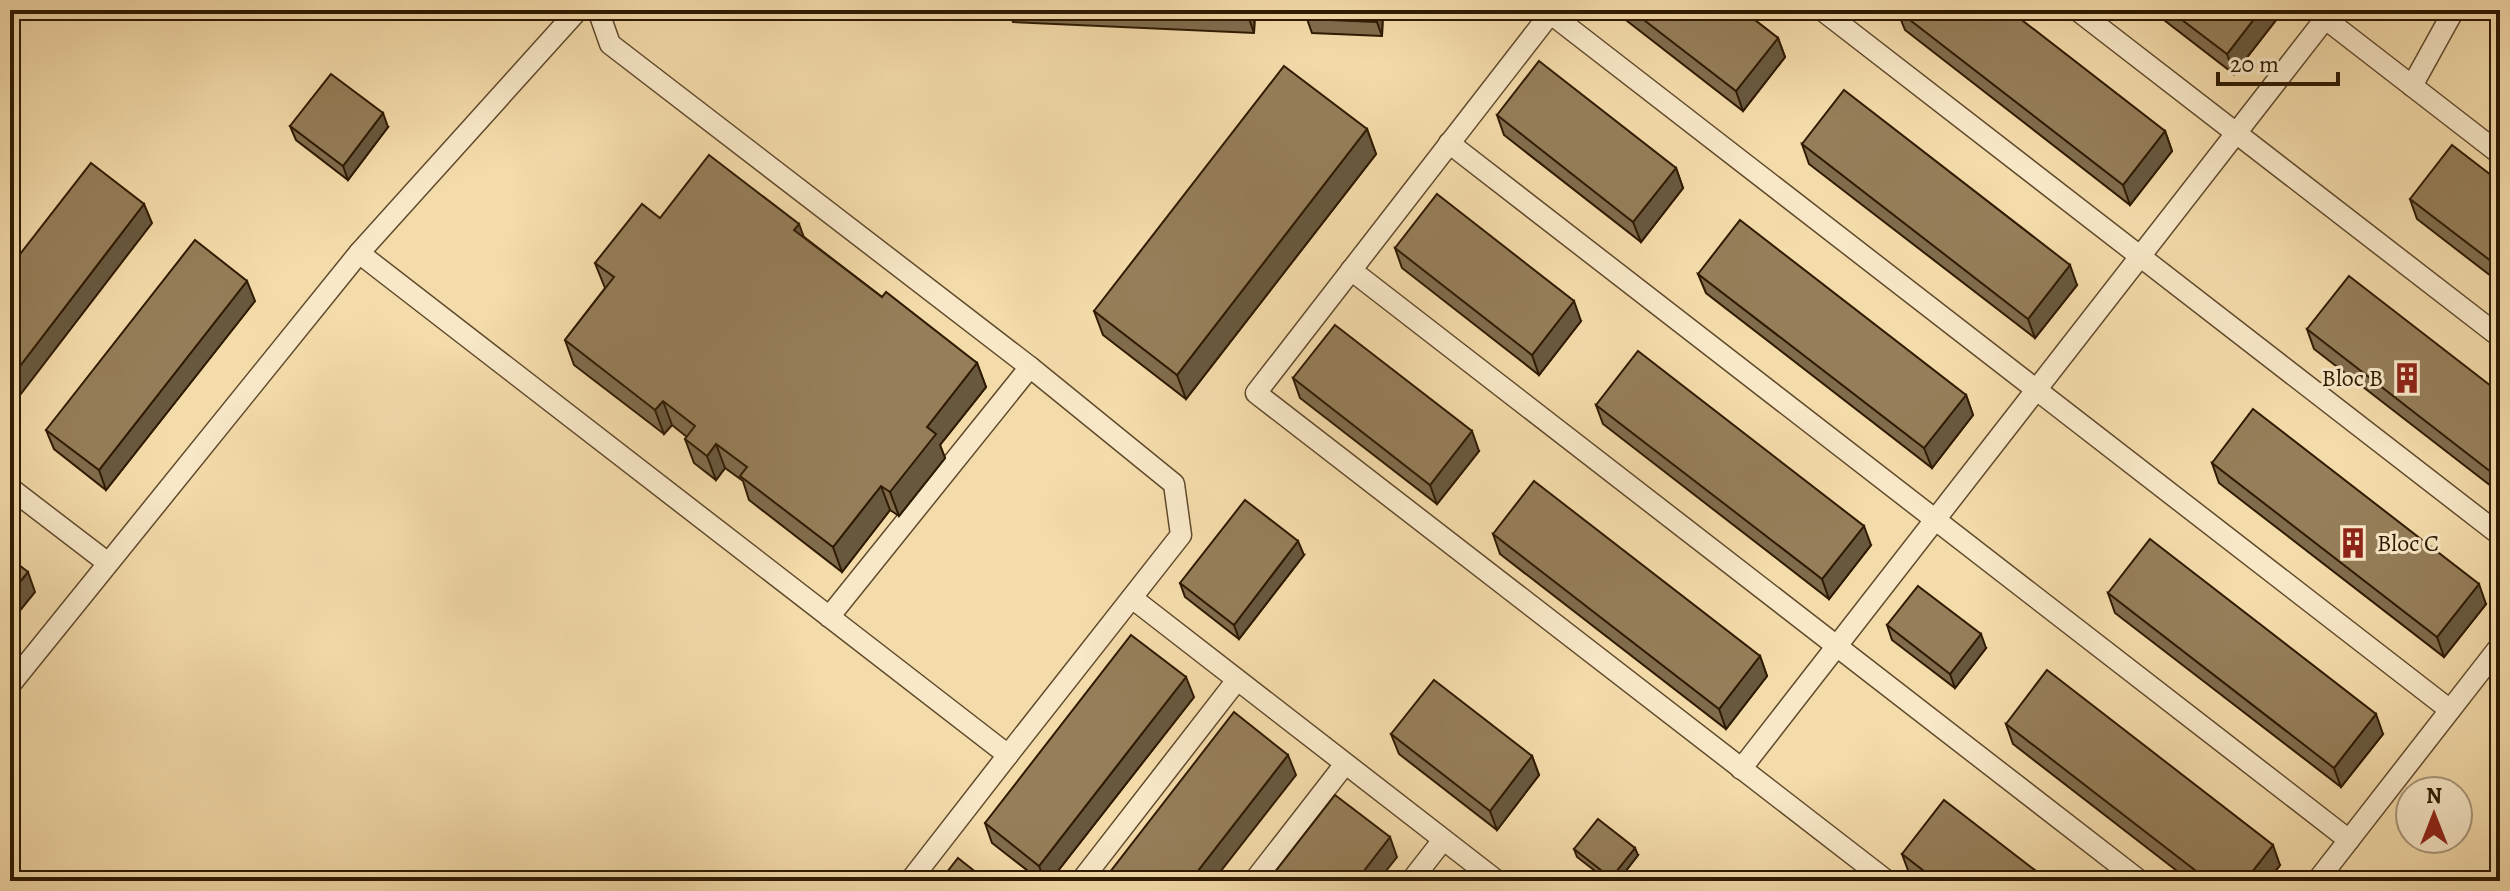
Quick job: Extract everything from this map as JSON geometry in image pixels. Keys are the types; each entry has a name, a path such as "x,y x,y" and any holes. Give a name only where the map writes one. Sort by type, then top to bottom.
{"lane":[{"path":"10,685 359,253 578,10"},
{"path":"598,10 610,44 1030,367 1174,484 1181,535 910,881"},
{"path":"1822,10 2500,535"},
{"path":"2077,10 2500,337"},
{"path":"2412,86 2454,10"},
{"path":"1887,881 1256,393 1550,11 2450,710"},
{"path":"1741,769 2236,133 2320,14 2500,154"},
{"path":"1449,143 2349,840"},
{"path":"359,253 1008,755"},
{"path":"1351,270 2140,881"},
{"path":"829,617 1030,367"},
{"path":"10,488 108,563"},
{"path":"1132,598 1497,881"},
{"path":"2317,881 2500,646"},
{"path":"1081,881 1237,680"},
{"path":"1254,881 1345,764"},
{"path":"1411,881 1443,840"}],"building":[{"path":"1170,10 1247,10 1247,13"},
{"path":"1308,10 1378,10 1377,22 1307,19"},
{"path":"1631,10 1742,10 1778,38 1736,91"},
{"path":"1897,10 2009,10 2165,131 2123,185"},
{"path":"2169,10 2261,10 2227,54"},
{"path":"1539,61 1676,168 1633,222 1497,115"},
{"path":"1284,66 1367,129 1177,375 1094,311"},
{"path":"331,74 383,113 343,166 290,126"},
{"path":"1844,90 2070,265 2028,319 1802,144"},
{"path":"2452,145 2500,182 2500,268 2410,199"},
{"path":"709,155 799,224 794,230 882,297 886,292 977,363 927,427 936,434 890,492 881,486 833,547 740,476 747,467 716,444 707,456 685,439 695,426 663,401 655,410 565,340 614,277 595,263 642,204 660,218"},
{"path":"91,163 144,204 10,379 10,267"},
{"path":"1437,194 1574,301 1532,355 1395,248"},
{"path":"1740,220 1966,395 1924,448 1698,274"},
{"path":"195,240 247,281 99,470 46,430"},
{"name":"Bloc B","path":"2349,276 2500,393 2500,479 2307,329"},
{"path":"1335,325 1472,431 1430,485 1293,378"},
{"path":"1638,351 1864,526 1822,579 1596,405"},
{"name":"Bloc C","path":"2253,409 2479,584 2437,637 2212,463"},
{"path":"1534,481 1760,656 1719,709 1493,534"},
{"path":"1245,500 1298,541 1234,625 1180,583"},
{"path":"2150,539 2376,714 2334,768 2108,593"},
{"path":"10,558 28,572 10,594"},
{"path":"1918,586 1981,634 1950,674 1887,625"},
{"path":"1131,635 1186,677 1039,866 985,823"},
{"path":"2047,670 2273,845 2245,881 2209,881 2006,724"},
{"path":"1434,680 1532,756 1490,811 1391,734"},
{"path":"1234,712 1288,755 1190,881 1103,881"},
{"path":"1335,795 1390,837 1356,881 1268,881"},
{"path":"1944,800 2049,881 1937,881 1902,854"},
{"path":"1598,819 1635,848 1611,878 1574,849"},
{"path":"958,858 987,881 940,881"},
{"path":"1438,872 1449,881 1430,881"}],"place":[{"name":"Bloc B","path":"2407,378"},
{"name":"Bloc C","path":"2353,543"}]}
